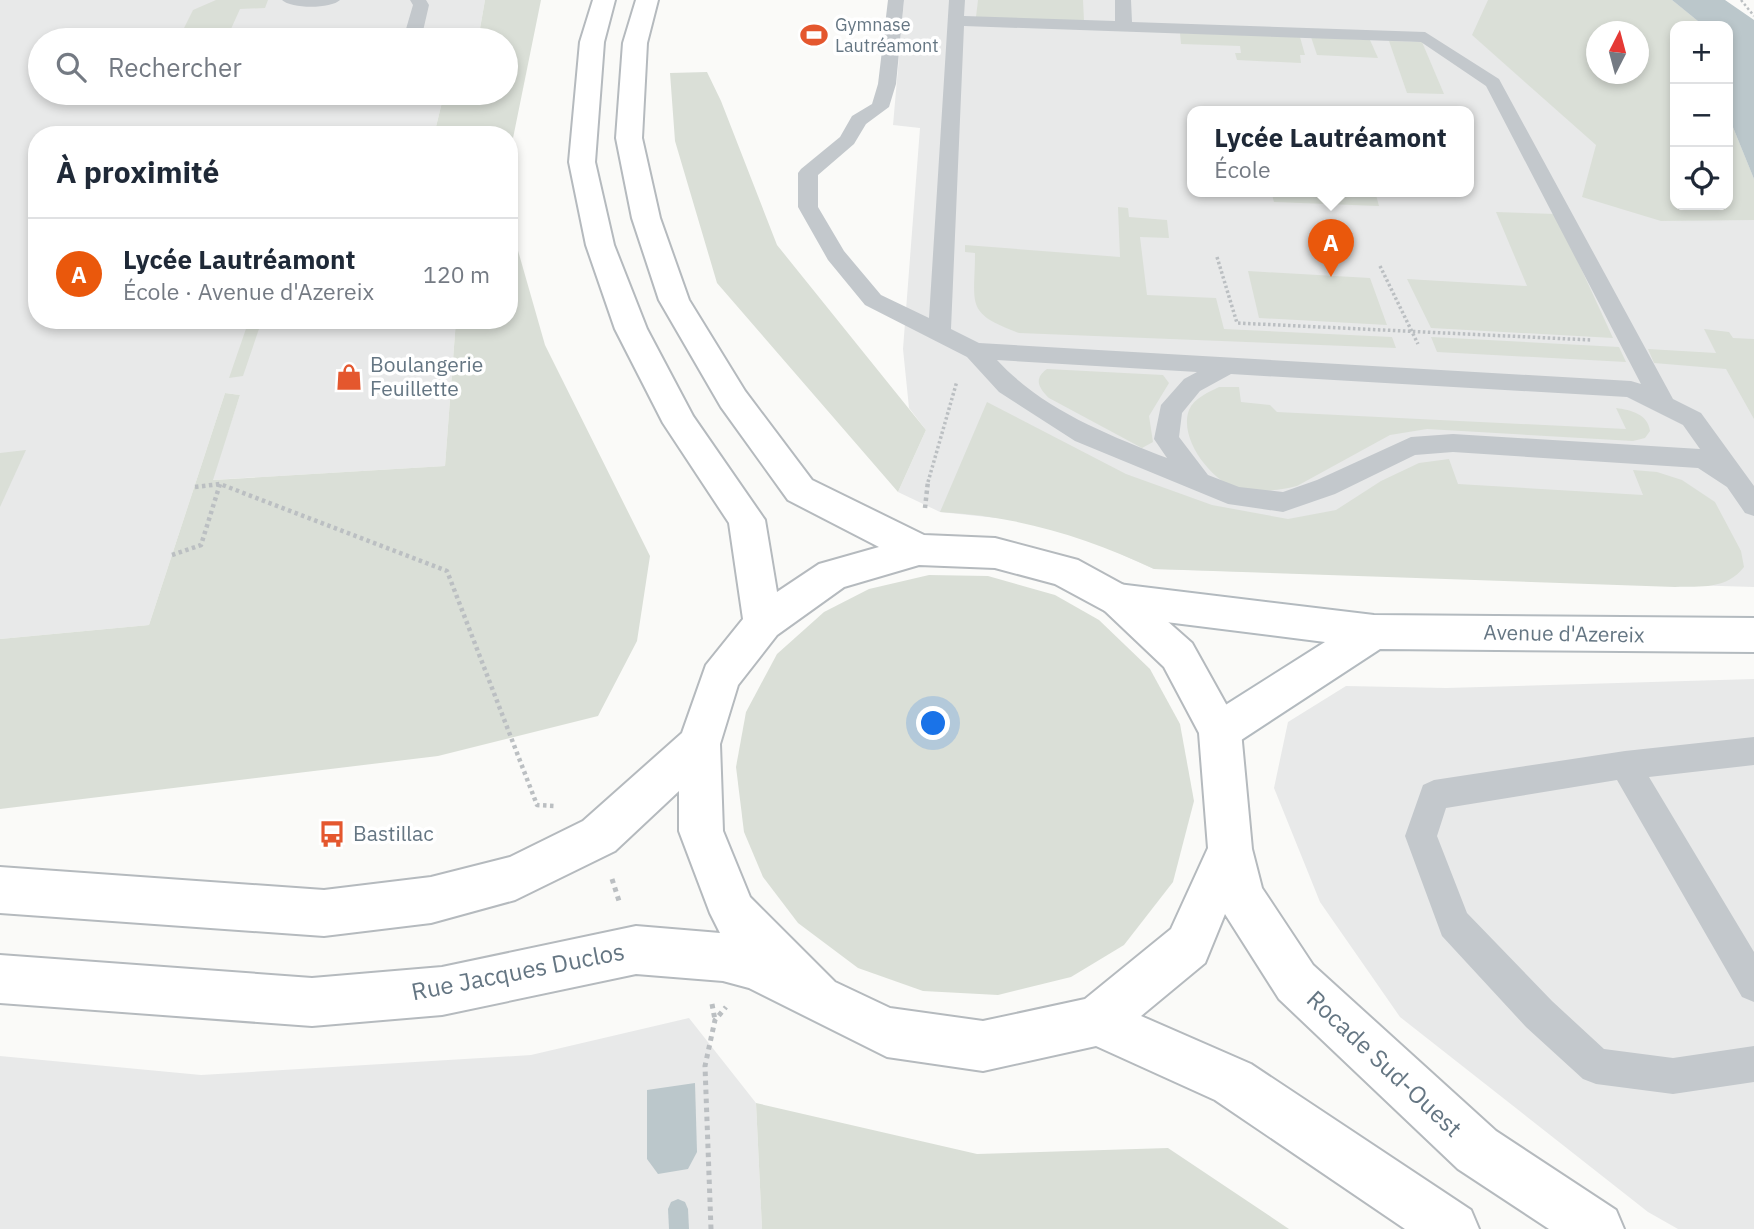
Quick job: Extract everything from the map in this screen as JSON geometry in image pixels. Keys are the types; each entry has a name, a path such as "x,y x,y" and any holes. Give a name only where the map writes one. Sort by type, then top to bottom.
{"main road":[{"path":"604,0 592,43 582,162 600,246 631,329 680,423 747,520 763,623"},
{"path":"647,0 635,43 629,138 646,218 674,300 733,399 800,490 919,550"},
{"path":"818,999 733,914 701,831 699,744 720,677 763,623 832,575 919,550 995,553 1065,571 1118,600 1178,656 1220,731 1374,632"},
{"name":"Avenue d'Azereix","path":"1118,600 1374,632 1754,635"},
{"name":"Rocade Sud-Ouest","path":"1220,731 1230,849 1241,898 1296,982 1477,1150 1597,1229"},
{"path":"0,890 324,914 431,900 515,878 599,836 699,744"},
{"path":"1230,849 1188,946 1097,1021 1233,1082 1452,1229"},
{"name":"Rue Jacques Duclos","path":"0,979 312,1002 442,991 636,950 723,957 757,967 887,1032 983,1046 1097,1021"}],"lane":[{"path":"290,0 332,0"},
{"path":"415,28 421,5 418,0"},
{"path":"896,0 887,84 880,107 859,120 847,140 808,173 807,207 836,255 873,300 975,351 1631,388 1692,419 1754,506"},
{"path":"1123,0 1124,27"},
{"path":"939,334 956,10 1124,27 1425,37 1493,83 1664,405"},
{"path":"975,351 1007,386 1084,435 1237,497 1283,502 1326,487 1411,446 1453,443 1703,459 1735,480"},
{"path":"1200,483 1166,439 1170,411 1192,385 1228,365"},
{"path":"1754,751 1625,765 1434,795 1421,836 1454,923 1539,1014 1596,1066 1672,1076 1754,1064"},
{"path":"1625,765 1754,985"}],"path":[{"path":"1741,0 1754,16"},
{"path":"1217,257 1237,323 1630,342"},
{"path":"1380,266 1426,362 1428,377"},
{"path":"919,550 928,482 959,373 975,351"},
{"path":"172,555 201,545 220,484"},
{"path":"195,487 220,484 447,571 537,805 550,806 582,801 599,836 636,950"},
{"path":"715,1020 757,967"},
{"path":"700,1001 711,1003 715,1020 705,1066 711,1229"}],"shaded area":[{"path":"0,0 485,0 480,28 28,28 28,105 441,105 436,126 28,126 28,329 455,329 445,466 212,480 240,395 225,393 149,625 0,639"},
{"path":"216,0 268,0 265,8 240,9 231,28 184,28 193,10"},
{"path":"485,0 541,0 515,126 436,126 441,105 518,105 518,28 480,28"},
{"path":"904,0 1672,0 1698,21 1670,21 1670,210 1733,210 1733,127 1754,179 1754,587 1154,569 1087,539 1016,520 940,512 898,492 926,430 909,408 903,349 920,128 893,125"},
{"path":"978,0 1083,0 1084,21 976,17"},
{"path":"1488,0 1672,0 1698,21 1670,21 1670,210 1733,210 1733,127 1754,179 1754,220 1661,221 1582,197 1596,145 1472,35"},
{"path":"1672,0 1725,0 1754,20 1754,179 1733,127 1733,21 1698,21"},
{"path":"1180,33 1300,37 1305,55 1300,55 1301,63 1237,60 1235,53 1241,53 1240,46 1181,44"},
{"path":"1311,37 1370,40 1378,58 1317,55"},
{"path":"1389,41 1422,42 1444,94 1407,93"},
{"path":"707,72 721,101 777,245 926,430 898,492 717,283 675,141 670,73"},
{"path":"1273,197 1377,197 1379,206 1274,202"},
{"path":"1118,207 1128,208 1129,217 1167,220 1169,238 1140,237 1147,295 1216,298 1224,329 1392,337 1396,348 1019,333 1001,326 981,313 974,296 975,253 965,252 965,245 1120,257"},
{"path":"1496,212 1556,214 1613,338 1431,328 1407,279 1527,286"},
{"path":"518,250 545,345 650,556 637,641 598,716 438,756 0,809 0,639 149,625 225,393 240,395 213,480 445,466 455,329 518,329"},
{"path":"1248,271 1370,278 1387,325 1259,318"},
{"path":"246,329 259,329 243,376 229,378"},
{"path":"1704,329 1729,332 1733,338 1754,339 1754,419 1726,369 1654,363 1648,349 1716,353"},
{"path":"1431,337 1619,347 1626,362 1437,352"},
{"path":"1047,369 1163,375 1169,383 1149,416 1153,442 1142,448 1049,398 1039,384 1040,376"},
{"path":"1219,387 1239,387 1241,402 1270,405 1277,412 1626,429 1616,408 1642,417 1649,425 1650,431 1645,438 1633,441 1427,429 1390,435 1297,486 1270,491 1249,491 1231,486 1210,470 1200,459 1189,434 1187,422 1191,406"},
{"path":"987,402 1126,474 1212,505 1288,519 1336,510 1381,481 1419,463 1449,459 1458,484 1643,495 1633,470 1657,472 1682,480 1715,502 1741,551 1744,567 1729,580 1721,583 1675,587 1154,569 1102,547 1050,530 996,518 940,512"},
{"path":"26,450 0,507 0,453"},
{"path":"929,575 988,576 1055,595 1099,620 1150,669 1180,724 1194,801 1173,882 1124,945 1071,977 998,995 923,991 858,968 798,923 763,877 744,832 736,767 746,712 777,654 824,612 869,589"},
{"path":"1754,679 1754,1229 1678,1229 1648,1212 1400,1017 1320,902 1274,788 1288,722 1346,686 1446,688"},
{"path":"689,1018 756,1103 762,1229 0,1229 0,1056 201,1075 531,1055"},
{"path":"695,1083 697,1152 688,1169 658,1174 647,1159 647,1090"},
{"path":"756,1103 977,1154 1168,1148 1289,1229 762,1229"}],"waterway":[{"path":"678,1209 679,1229"}],"place":[{"name":"Gymnase Lautréamont","path":"814,35"},
{"name":"Lycée Lautréamont","path":"1331,277"},
{"name":"Boulangerie Feuillette","path":"349,377"},
{"name":"Bastillac","path":"332,834"}]}
